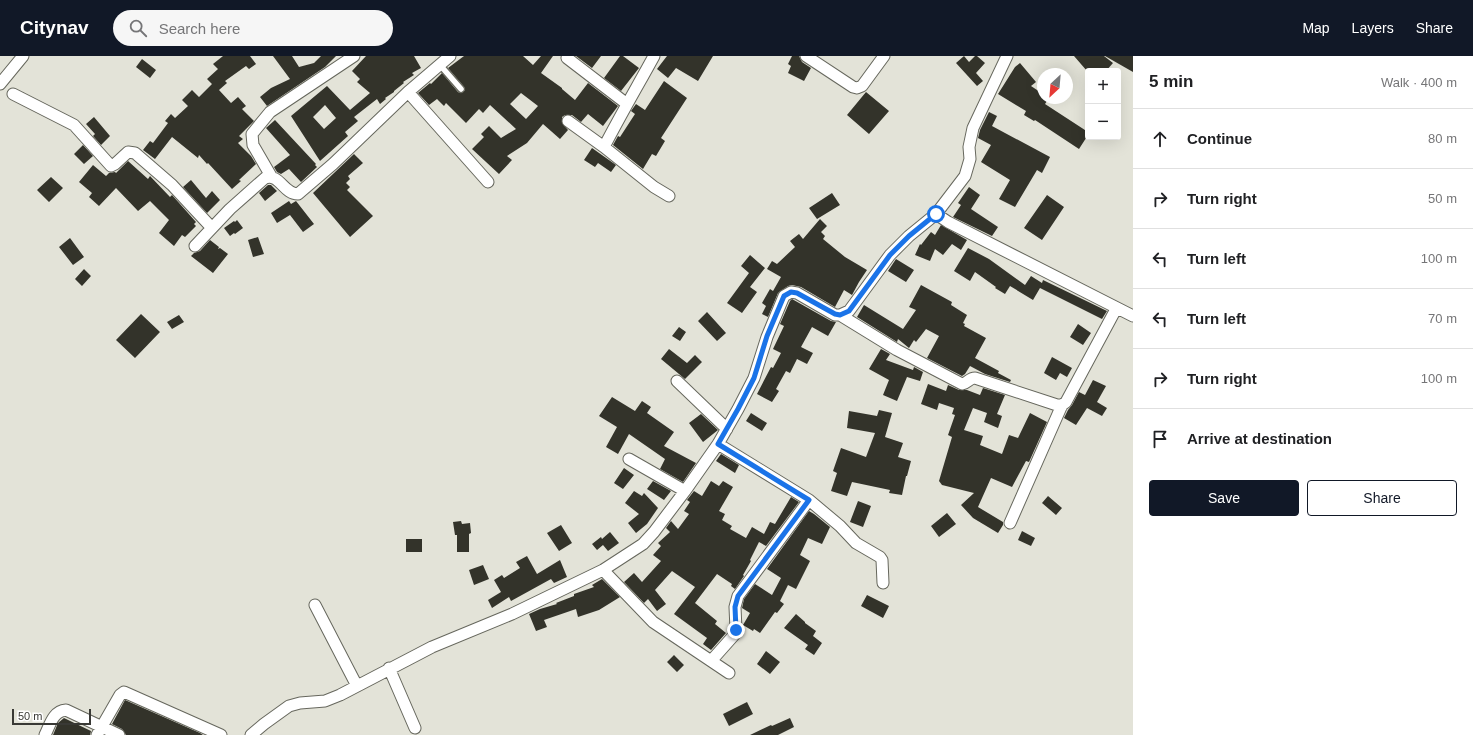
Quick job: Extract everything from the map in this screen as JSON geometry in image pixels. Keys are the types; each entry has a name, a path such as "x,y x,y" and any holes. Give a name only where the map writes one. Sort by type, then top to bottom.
{"street":[{"path":"2,77 23,56"},
{"path":"354,56 270,112 252,134 253,145 271,176 278,180 290,192 298,194 333,164 444,59"},
{"path":"604,147 654,56"},
{"path":"806,56 853,87 857,88 862,86 884,56"},
{"path":"840,315 849,311 890,255 909,236 936,214 965,176 970,159 969,147 973,128 1007,56"},
{"path":"567,58 627,104"},
{"path":"408,92 488,182"},
{"path":"13,94 74,125 111,166 116,164 128,152 132,151 135,153 172,185 212,228"},
{"path":"568,121 604,147 654,187 669,196"},
{"path":"195,246 249,191 265,178 271,176"},
{"path":"936,214 948,222 1116,309 1133,316"},
{"path":"251,735 289,706 300,703 325,701 432,647 512,614 603,570 643,544 685,491 718,444 754,378 767,336 784,296 791,292 797,293 822,308 840,315 898,350 962,384 966,384 971,379 975,378 1052,404 1062,405"},
{"path":"1010,523 1062,405 1066,402 1116,309"},
{"path":"677,381 727,428"},
{"path":"718,444 809,500 840,526 856,543 880,557 882,560 883,583"},
{"path":"628,458 685,491"},
{"path":"711,661 735,634 735,607 738,596 809,500"},
{"path":"603,570 653,622 729,672"},
{"path":"315,605 356,686"},
{"path":"389,668 415,728"},
{"path":"99,731 120,695 124,692 221,735"},
{"path":"45,735 55,714 62,710 71,712 99,731 118,735"}],"lane":[{"path":"444,59 461,89"}],"building":[{"path":"223,56 250,56 256,64 249,69 246,66 225,81 227,83 219,90 231,103 238,97 246,106 242,109 254,121 239,136 243,139 238,143 251,156 256,164 232,189 199,155 198,158 172,137 155,159 143,150 150,141 153,143 168,123 165,121 171,114 175,118 188,106 182,100 192,90 199,97 212,84 207,79 218,69 213,64"},
{"path":"273,56 292,56 299,67 314,63 321,56 336,56 325,67 267,106 260,97 271,88 290,79"},
{"path":"366,56 414,56 421,68 412,73 414,75 403,82 404,83 385,98 386,99 380,104 377,99 354,117 358,121 345,132 348,136 320,161 291,116 327,86 350,110 370,93 357,82 360,79 352,71","holes":["325,105 336,118 324,129 313,117"]},
{"path":"464,56 523,56 533,65 541,56 553,56 541,73 562,88 575,100 588,83 618,106 603,126 588,114 581,122 572,115 565,115 562,117 562,123 568,130 560,139 543,124 527,143 507,156 512,160 499,174 472,149 484,137 481,134 489,126 501,138 516,129 490,105 483,113 479,109 466,123 446,103 444,106 437,99 429,105 418,93 430,83 431,84 442,73 458,92 463,92 465,90 464,87 448,68","holes":["521,93 538,106 526,119 510,104"]},
{"path":"576,56 601,56 592,68"},
{"path":"620,56 623,56 639,68 621,91 604,78"},
{"path":"667,56 713,56 698,81 676,68 668,78 657,69"},
{"path":"792,56 799,56 802,62 811,68 804,81 788,73 791,66 788,64"},
{"path":"964,56 969,62 977,56 985,63 976,73 983,81 977,86 956,63"},
{"path":"1074,56 1104,56 1113,63 1109,68 1085,69"},
{"path":"1105,56 1133,56 1133,72"},
{"path":"142,59 156,70 150,78 136,67"},
{"path":"1020,63 1036,82 1031,86 1037,90 1037,104 1045,104 1085,130 1085,140 1079,149 1035,120 1034,121 1024,115 1026,111 998,94 1015,67"},
{"path":"664,81 687,98 661,138 665,141 656,156 652,154 643,169 613,145 635,114 631,111 636,104 645,110"},
{"path":"866,92 889,111 869,134 847,115"},
{"path":"989,112 997,116 992,126 1050,157 1042,173 1037,170 1015,207 999,199 1010,180 981,162 991,145 978,138 980,130"},
{"path":"94,117 110,136 101,145 93,136 95,134 86,124"},
{"path":"275,120 316,164 315,165 317,167 301,182 289,169 281,174 277,172 274,167 290,155 266,128"},
{"path":"83,145 93,156 84,164 74,154"},
{"path":"592,148 616,165 611,172 598,163 595,167 584,160"},
{"path":"354,154 363,163 348,176 350,179 346,183 350,187 347,190 373,216 350,237 313,193"},
{"path":"128,161 148,179 150,176 170,197 172,195 196,222 194,224 196,226 185,237 182,235 174,246 159,233 169,220 150,201 138,211 116,188 99,206 89,197 92,193 79,182 93,165 106,176 109,173 116,173"},
{"path":"51,177 63,188 49,202 37,190"},
{"path":"191,180 206,198 212,191 220,200 207,213 183,187"},
{"path":"268,185 271,185 277,191 265,201 259,193"},
{"path":"969,187 980,195 971,209 998,227 992,236 953,217 961,205 958,203"},
{"path":"832,193 840,205 817,219 809,208"},
{"path":"1047,195 1064,207 1042,240 1024,228"},
{"path":"289,201 291,204 296,201 314,224 303,232 290,215 277,223 271,213"},
{"path":"820,219 827,226 821,232 825,236 823,239 845,257 867,270 852,295 844,290 835,307 801,287 792,285 778,293 768,317 762,314 766,306 762,303 770,289 773,291 781,277 767,269 772,261 777,264 795,247 790,241 799,234 803,239"},
{"path":"237,220 243,228 230,236 224,228"},
{"path":"941,225 967,240 961,250 952,244 943,255 935,249 930,261 915,255 920,244 921,245 931,232 935,235"},
{"path":"258,237 264,254 253,257 248,240"},
{"path":"70,238 84,257 73,265 59,247"},
{"path":"210,240 219,247 218,249 220,248 228,254 213,273 191,256 200,251"},
{"path":"968,248 989,259 1025,285 1031,276 1042,283 1043,280 1107,311 1102,319 1040,288 1033,300 1010,286 1005,294 975,272 970,281 954,271"},
{"path":"750,255 765,268 750,287 757,292 742,313 727,303 749,273 741,266"},
{"path":"896,259 914,270 906,282 888,271"},
{"path":"84,269 91,276 82,286 75,279"},
{"path":"921,285 952,302 951,305 967,315 963,323 965,324 964,326 986,338 975,358 999,371 998,373 1011,380 1010,382 985,374 970,366 962,376 927,358 939,336 926,329 916,342 914,340 909,348 898,339 897,342 857,317 864,305 903,329 916,310 909,307"},
{"path":"792,299 831,321 836,322 828,336 812,327 801,347 813,353 807,364 797,359 790,373 786,371 776,389 779,391 772,402 757,394 771,367 773,368 781,353 773,349 784,326 780,324"},
{"path":"707,312 726,333 717,341 698,321"},
{"path":"141,314 160,332 135,358 116,340"},
{"path":"179,315 184,322 172,329 167,322"},
{"path":"1078,324 1091,333 1083,345 1070,337"},
{"path":"679,327 686,332 680,341 672,336"},
{"path":"669,349 687,363 695,355 702,362 685,379 661,359"},
{"path":"881,349 890,354 886,360 913,370 914,367 923,372 920,381 907,377 897,401 883,395 889,380 869,369"},
{"path":"1052,357 1072,368 1067,377 1060,373 1056,380 1044,373"},
{"path":"1093,380 1106,386 1097,402 1107,408 1102,416 1087,408 1076,425 1064,418 1079,392 1085,395"},
{"path":"928,384 946,391 948,385 959,390 967,390 980,395 983,388 1005,395 997,414 1002,416 998,428 984,422 987,413 973,408 964,430 983,436 980,445 1002,454 1009,435 1018,438 1030,413 1047,422 1029,462 1026,461 1012,487 991,478 978,507 1003,522 1003,525 998,533 973,518 961,505 974,493 942,485 939,481 952,437 948,435 955,415 952,414 954,408 939,403 937,410 921,404"},
{"path":"612,397 635,411 642,401 651,407 647,413 674,432 664,446 696,463 683,482 660,469 665,459 629,434 618,454 606,447 617,427 599,416"},
{"path":"879,410 892,413 885,437 903,443 898,457 911,461 902,495 889,493 890,490 852,482 847,496 831,491 837,473 833,471 841,448 866,457 875,433 847,428 849,411 877,416"},
{"path":"751,413 767,423 762,431 746,421"},
{"path":"701,414 718,430 703,442 689,423"},
{"path":"721,454 739,465 735,473 716,461"},
{"path":"624,468 634,475 623,489 614,483"},
{"path":"653,481 671,491 664,500 647,489"},
{"path":"711,481 719,486 723,481 733,487 719,511 725,514 722,520 732,526 730,529 746,538 752,527 764,534 770,522 775,524 791,497 799,502 766,546 759,542 743,575 744,576 735,589 731,586 732,584 717,574 695,603 717,621 715,624 726,633 711,650 703,644 707,638 674,614 695,587 672,571 655,590 666,604 657,611 648,599 644,603 624,582 634,573 642,582 661,561 653,555 661,546 658,543 670,532 666,528 671,521 678,529 689,514 684,511 690,502 687,500 694,491 702,496"},
{"path":"634,491 642,496 644,493 658,508 647,524 636,533 628,523 639,514 625,503"},
{"path":"1048,496 1062,508 1056,515 1042,503"},
{"path":"858,501 871,506 863,527 850,522"},
{"path":"809,511 830,527 822,544 808,538 800,555 810,561 796,589 788,585 780,601 784,604 777,613 775,612 760,633 754,629 753,631 743,625 750,613 742,608 744,599 755,584 772,595 781,578 767,569"},
{"path":"947,513 956,524 939,537 931,526"},
{"path":"461,521 462,524 470,523 471,533 469,534 469,552 457,552 457,535 455,535 453,522"},
{"path":"561,525 572,543 559,551 547,533"},
{"path":"1022,531 1035,538 1031,546 1018,540"},
{"path":"610,532 619,543 608,551 603,545 597,550 592,544 601,537 602,539"},
{"path":"406,539 422,539 422,552 406,552"},
{"path":"527,556 537,574 560,560 567,577 554,583 551,579 511,601 509,597 492,608 488,600 501,592 494,580 502,575 504,578 520,568 516,562"},
{"path":"483,565 489,579 474,585 469,570"},
{"path":"602,579 620,597 599,610 578,617 576,609 544,620 547,627 536,631 529,614 557,604 556,603 574,596 574,594 594,587 592,585"},
{"path":"867,595 889,606 883,618 861,606"},
{"path":"796,614 816,631 813,636 822,643 814,655 805,649 808,645 784,628"},
{"path":"766,651 780,662 770,674 757,664"},
{"path":"674,655 684,665 677,672 667,662"},
{"path":"125,700 203,735 126,735 122,729 112,724"},
{"path":"747,702 753,714 729,726 723,714"},
{"path":"64,718 91,731 90,735 53,735 58,723"},
{"path":"790,718 794,727 778,735 750,735 771,725 772,726"}],"route":[{"path":"736,630 735,607 738,596 809,500 718,444 754,378 767,336 784,296 791,292 797,293 835,314 840,315 849,311 890,255 909,236 936,214"}]}
